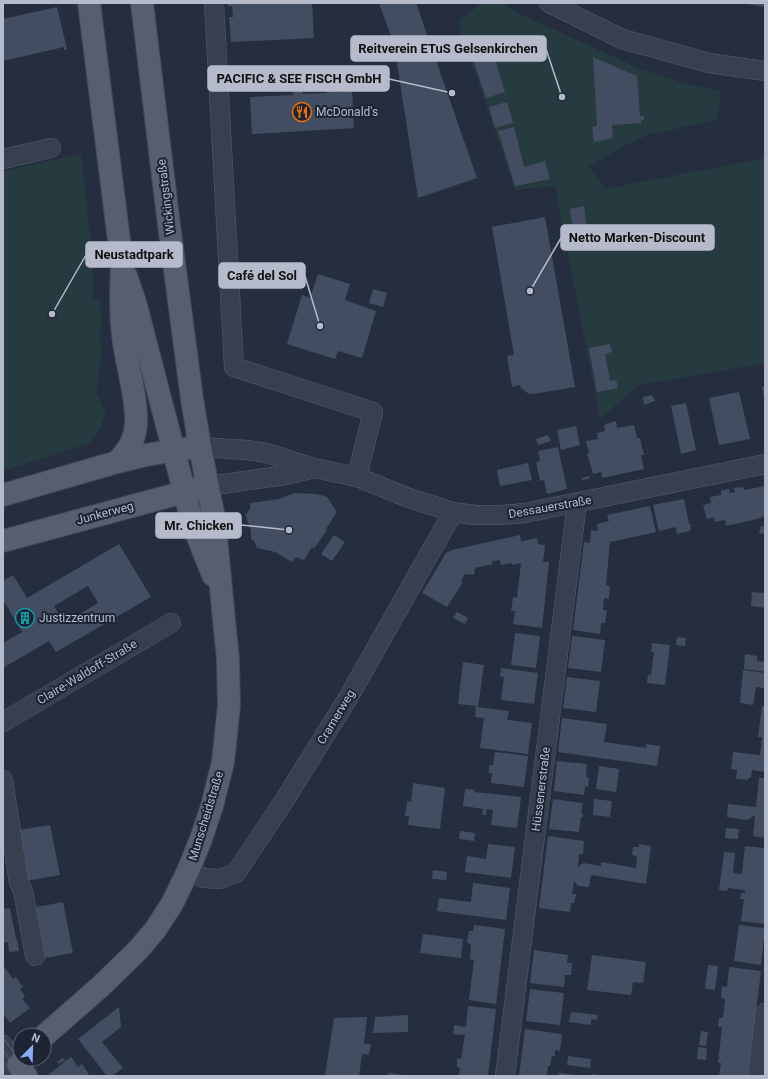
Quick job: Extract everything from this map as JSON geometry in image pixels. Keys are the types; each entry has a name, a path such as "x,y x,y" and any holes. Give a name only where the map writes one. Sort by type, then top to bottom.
{"main road":[{"path":"89,3 122,264 120,304 124,342 136,414 136,429 133,441 127,452 117,462"},
{"name":"Wickingstraße","path":"142,3 169,225 200,447 208,486"},
{"path":"122,264 135,302 184,491"},
{"path":"3,496 117,462 174,450 200,447"},
{"name":"Junkerweg","path":"3,541 184,491 208,486"},
{"name":"Munscheidstraße","path":"52,1029 101,986 138,950 155,930 172,904 188,871 201,840 212,806 223,762 229,706 228,660 214,518 208,486"},
{"name":"Munscheidstraße","path":"184,491 195,532 220,589"}],"street":[{"path":"214,3 234,367 373,412 357,477"},
{"path":"549,3 622,39 709,63 765,71"},
{"path":"3,159 51,148"},
{"name":"Dessauerstraße","path":"200,447 247,450 267,453 314,468 357,477 409,498 453,512 475,515 525,513 765,464"},
{"name":"Dessauerstraße","path":"208,486 286,475 314,468"},
{"name":"Hüssenerstraße","path":"505,1076 577,502"},
{"name":"Cramerweg","path":"188,871 204,878 220,879 236,872 284,801 348,698 453,512"},
{"name":"Claire-Waldoff-Straße","path":"3,722 171,623"},
{"path":"3,780 19,884 23,891 35,956"},
{"path":"758,1076 765,1013"},
{"path":"3,1045 19,1069"}],"green space":[{"path":"482,3 500,3 522,15 636,67 686,84 721,91 717,120 647,135 616,150 589,167 605,189 765,158 765,363 639,385 600,419 555,186 515,190 458,21"},
{"path":"81,154 93,262 93,299 99,299 102,329 99,330 102,349 96,393 106,414 97,435 87,444 3,471 3,171"}],"building":[{"path":"228,3 312,3 314,38 231,42 229,17 233,17 232,6 228,6"},
{"path":"379,3 416,3 477,178 418,198 394,44"},
{"path":"765,3 765,7 746,4"},
{"path":"57,7 67,49 64,50 64,47 3,61 3,19"},
{"path":"493,53 505,92 486,98 473,60"},
{"path":"593,57 637,76 640,116 644,116 644,120 641,120 641,123 612,125 613,138 594,142 592,127 597,126"},
{"path":"327,89 337,89 337,92 352,91 354,128 252,134 250,97 293,95 293,91 303,91 303,94 327,93"},
{"path":"507,102 513,123 495,128 489,107"},
{"path":"514,127 524,167 545,161 550,179 515,186 498,131"},
{"path":"584,206 589,246 576,248 570,209"},
{"path":"545,217 575,387 529,394 521,388 520,385 512,387 507,356 514,355 492,227"},
{"path":"318,274 350,284 345,300 376,311 362,358 338,351 335,359 287,344 302,295 310,298"},
{"path":"373,289 387,293 383,307 369,303"},
{"path":"610,344 612,352 605,354 610,381 616,380 618,388 597,392 589,348"},
{"path":"762,387 765,387 765,396 764,396"},
{"path":"739,392 750,439 719,445 709,398"},
{"path":"652,395 655,401 644,405 643,397"},
{"path":"686,403 696,450 681,454 671,406"},
{"path":"616,421 617,428 634,425 637,438 640,438 644,455 641,455 644,469 602,478 601,472 593,474 587,453 589,453 586,441 598,439 597,433 605,431 604,425"},
{"path":"576,426 580,445 561,450 557,430"},
{"path":"548,435 551,441 538,445 536,439"},
{"path":"558,447 567,489 547,494 544,480 540,481 536,462 540,461 538,451"},
{"path":"528,463 532,480 500,486 497,470"},
{"path":"589,476 589,479 582,480 582,478"},
{"path":"765,486 765,516 726,526 725,520 715,522 714,517 707,519 703,505 711,503 710,497 721,495 721,491 729,489 730,493 735,492 734,488 743,487 744,490"},
{"path":"294,493 317,494 327,497 337,512 314,549 312,547 304,560 296,557 292,562 275,552 257,548 254,541 251,539 251,531 245,514 250,510 250,503 279,499"},
{"path":"684,499 689,524 691,524 690,531 677,534 676,527 659,531 653,505"},
{"path":"650,506 656,532 610,542 606,585 610,586 609,599 604,598 603,610 607,610 605,623 601,623 600,634 573,630 584,542 590,543 591,530 598,531 597,524 609,521 607,515"},
{"path":"761,526 765,527 765,534 759,533"},
{"path":"334,535 345,542 332,561 321,554"},
{"path":"520,535 521,541 537,538 538,544 545,545 543,562 549,562 542,628 513,624 515,611 511,611 513,597 517,598 521,563 501,565 500,560 492,561 493,564 475,568 474,575 465,574 461,581 463,582 447,607 422,593 446,553 452,550"},
{"path":"119,544 151,597 56,652 49,641 3,668 3,643 22,632 5,603 3,605 3,581 13,575 27,598","holes":["88,586 98,603 64,623 54,606"]},
{"path":"752,592 765,593 765,608 751,606"},
{"path":"457,612 468,618 465,624 453,618"},
{"path":"515,633 540,636 536,668 511,665"},
{"path":"572,636 605,640 601,672 568,668"},
{"path":"677,637 686,638 685,646 676,645"},
{"path":"652,643 670,645 665,685 647,683 648,674 651,675 654,652 651,652"},
{"path":"745,654 757,656 757,661 765,662 765,672 744,669"},
{"path":"463,662 484,665 478,707 509,711 507,720 532,723 528,754 480,748 484,718 475,717 476,706 458,704"},
{"path":"501,668 538,673 534,704 501,700 504,677 500,676"},
{"path":"743,670 765,673 765,688 756,687 753,705 740,703"},
{"path":"567,677 600,681 596,712 563,708"},
{"path":"762,706 765,706 765,772 752,770 751,778 748,778 748,780 736,779 737,770 731,769 733,752 760,755 762,737 758,737"},
{"path":"562,718 607,724 604,742 646,748 646,744 660,746 657,766 558,752"},
{"path":"495,752 528,756 524,787 491,783 492,773 489,773 489,765 493,765"},
{"path":"557,761 587,764 586,777 589,778 588,787 585,786 584,795 554,791"},
{"path":"599,766 619,769 616,792 596,789"},
{"path":"759,778 765,778 765,838 753,836 755,815 747,820 727,817 728,804 756,807"},
{"path":"413,783 445,788 440,829 408,825 409,816 405,816 407,801 411,802"},
{"path":"465,789 475,790 474,792 521,797 517,828 491,825 493,810 487,809 486,815 482,815 483,809 463,806"},
{"path":"553,799 583,803 581,814 583,814 583,817 581,817 579,832 549,829"},
{"path":"594,799 612,801 610,817 593,815"},
{"path":"50,825 60,875 26,881 19,830"},
{"path":"726,828 739,829 738,839 725,838"},
{"path":"460,831 475,833 474,841 459,839"},
{"path":"548,836 584,841 583,854 579,854 578,867 583,863 601,866 601,862 636,868 637,856 632,855 633,847 639,847 639,844 651,846 646,884 591,875 589,887 578,886 574,881 572,894 576,894 574,903 571,903 570,912 539,908"},
{"path":"488,844 515,847 511,878 465,872 467,856 486,859"},
{"path":"745,846 765,848 765,924 741,921 744,899 740,899 741,893 745,893 745,890 728,888 727,891 719,890 724,852 735,853 733,873 742,874"},
{"path":"433,870 447,872 446,880 432,879"},
{"path":"473,883 510,888 506,920 437,911 439,898 471,902"},
{"path":"63,902 73,953 39,959 31,908"},
{"path":"10,908 19,951 9,952 8,942 3,943 3,909"},
{"path":"474,925 505,929 496,1004 469,1000 474,960 470,959 471,944 467,943 469,931 473,931"},
{"path":"739,925 765,928 761,965 734,961"},
{"path":"423,934 463,939 461,958 420,953"},
{"path":"534,950 568,955 567,963 572,963 571,975 565,975 564,987 530,983"},
{"path":"592,955 646,962 643,983 633,982 631,995 587,990"},
{"path":"3,965 13,979 16,977 23,987 20,989 25,996 22,999 30,1008 10,1023 3,1013"},
{"path":"708,965 718,966 715,990 705,989"},
{"path":"729,967 761,971 748,1076 719,1076 721,1063 718,1063 722,1027 718,1027 719,1018 723,1018 725,999 721,998 722,986 727,987"},
{"path":"530,989 564,993 560,1025 526,1021"},
{"path":"468,1006 496,1009 488,1076 459,1076 460,1068 457,1067 457,1058 461,1059 465,1035 453,1034 454,1025 466,1027"},
{"path":"119,1007 121,1027 102,1042 123,1068 112,1076 107,1076 78,1039"},
{"path":"571,1012 598,1015 597,1020 591,1019 591,1025 569,1022"},
{"path":"408,1015 408,1032 373,1033 375,1017"},
{"path":"367,1017 364,1044 371,1044 369,1055 362,1054 359,1076 325,1076 334,1018"},
{"path":"525,1029 562,1034 560,1051 555,1050 555,1056 552,1056 550,1066 548,1066 547,1076 519,1076"},
{"path":"701,1031 708,1032 706,1046 699,1045"},
{"path":"698,1047 707,1048 706,1060 697,1059"},
{"path":"568,1056 591,1059 590,1068 567,1065"},
{"path":"71,1057 78,1067 82,1064 89,1074 86,1076 50,1076 49,1074"},
{"path":"63,1058 65,1060 59,1064 57,1062"},
{"path":"389,1073 404,1075 404,1076 388,1076"},
{"path":"559,1073 576,1075 576,1076 559,1076"},
{"path":"592,1074 601,1075 601,1076 592,1076"}],"tram line":[{"path":"3,1038 31,1076"},
{"path":"3,1050 22,1076"}],"place":[{"name":"PACIFIC & SEE FISCH GmbH","path":"452,93"},
{"name":"Reitverein ETuS Gelsenkirchen","path":"562,97"},
{"name":"McDonald's","path":"302,112"},
{"name":"Netto Marken-Discount","path":"530,291"},
{"name":"Neustadtpark","path":"52,314"},
{"name":"Café del Sol","path":"320,326"},
{"name":"Mr. Chicken","path":"289,530"},
{"name":"Justizzentrum","path":"25,618"}]}
